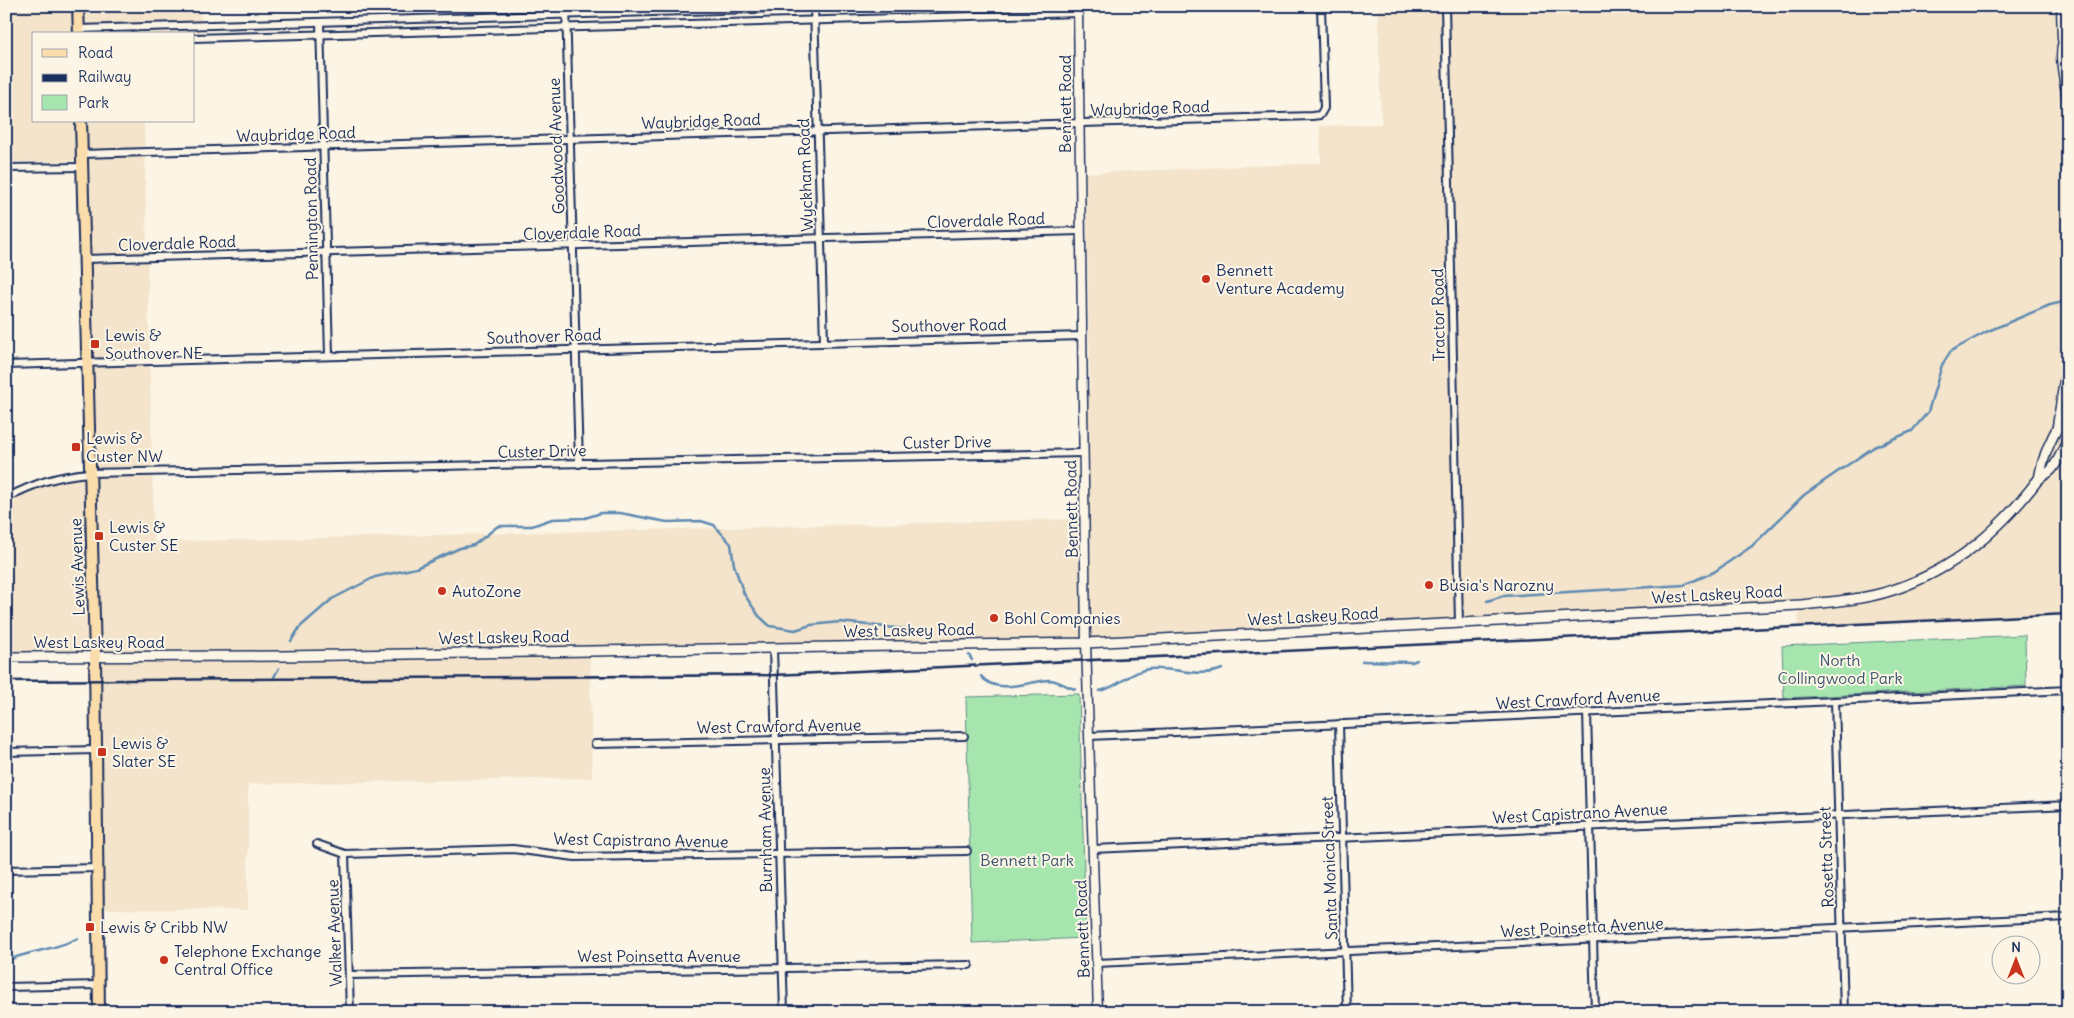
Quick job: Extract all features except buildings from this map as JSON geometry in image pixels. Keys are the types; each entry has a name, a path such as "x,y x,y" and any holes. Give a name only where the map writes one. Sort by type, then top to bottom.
{"main road":[{"path":"78,6 79,31"},
{"name":"Lewis Avenue","path":"81,122 95,657 100,1012"},
{"name":"West Laskey Road","path":"2039,479 2041,465 2057,426 2068,411"},
{"name":"West Laskey Road","path":"6,657 1086,643 1799,605 1845,600 1892,590 1942,568 1975,547 2008,518 2039,479 2051,470 2065,451 2068,439"}],"street":[{"name":"Goodwood Avenue","path":"566,6 579,464"},
{"path":"79,31 853,6"},
{"name":"Waybridge Road","path":"82,154 1320,115 1324,108 1322,6"},
{"name":"Tractor Road","path":"1446,6 1459,623"},
{"path":"2061,6 2062,73 2067,89 2068,109"},
{"name":"Wyckham Road","path":"814,7 824,342"},
{"path":"195,38 566,28 1078,10"},
{"name":"Bennett Road","path":"1078,10 1086,643 1098,1012"},
{"name":"Pennington Road","path":"320,22 329,355"},
{"path":"2062,40 2068,30"},
{"path":"6,168 82,167"},
{"name":"Cloverdale Road","path":"84,259 1080,231"},
{"name":"Southover Road","path":"6,365 1082,336"},
{"path":"2057,426 2068,354"},
{"name":"Custer Drive","path":"6,498 39,482 64,475 89,473 1083,453"},
{"name":"Burnham Avenue","path":"774,648 784,1012"},
{"name":"West Crawford Avenue","path":"1090,736 2068,690"},
{"name":"Rosetta Street","path":"1835,701 1844,1012"},
{"path":"1587,712 1595,1012"},
{"name":"Santa Monica Street","path":"1339,724 1347,1012"},
{"name":"West Crawford Avenue","path":"594,744 964,736"},
{"path":"6,752 96,750"},
{"name":"West Capistrano Avenue","path":"1093,849 2068,804"},
{"name":"West Capistrano Avenue","path":"316,844 345,854 513,850 575,857 967,851"},
{"name":"Walker Avenue","path":"345,854 350,1012"},
{"path":"6,870 97,868"},
{"name":"West Poinsetta Avenue","path":"1097,963 2068,918"},
{"name":"West Poinsetta Avenue","path":"349,976 969,965"},
{"path":"6,987 99,985"}],"shaded area":[{"path":"6,6 200,6 201,38 195,39 195,32 32,32 32,122 144,122 154,542 1080,519 1078,391 1090,391 1086,173 1321,163 1320,126 1381,124 1378,6 2068,6 2068,614 1798,627 1799,606 1086,643 590,651 592,778 248,784 248,910 98,909 95,657 6,658 6,498 39,482 89,473 82,161 6,162"}],"green space":[{"name":"North Collingwood Park","path":"2025,635 2026,686 1784,698 1782,646"},
{"name":"Bennett Park","path":"1079,694 1086,938 972,943 966,697"}],"waterway":[{"path":"1487,601 1503,596 1684,585 1714,572 1752,546 1804,495 1874,447 1912,431 1928,412 1942,365 1951,351 1986,332 2050,305 2068,301"},
{"path":"291,641 300,627 332,599 375,577 416,568 460,548 474,545 498,526 532,526 552,519 585,518 601,513 620,513 667,522 701,521 714,525 731,544 734,565 744,594 759,616 770,626 795,630 811,625 840,622 905,629"},
{"path":"969,655 972,660"},
{"path":"1362,661 1412,662 1417,660"},
{"path":"274,677 279,668"},
{"path":"1099,691 1112,687 1135,673 1148,669 1167,669 1195,673 1213,672 1222,669"},
{"path":"981,676 987,682 995,685 1014,686 1049,680 1075,689"},
{"path":"6,961 78,938"}],"railway":[{"path":"6,681 774,675 2068,614"}],"place":[{"name":"Bennett Venture Academy","path":"1206,279"},
{"name":"Lewis & Southover NE","path":"95,344"},
{"name":"Lewis & Custer NW","path":"76,447"},
{"name":"Lewis & Custer SE","path":"99,536"},
{"name":"Busia's Narozny","path":"1429,585"},
{"name":"AutoZone","path":"442,591"},
{"name":"Bohl Companies","path":"994,618"},
{"name":"Lewis & Slater SE","path":"102,752"},
{"name":"Lewis & Cribb NW","path":"90,927"},
{"name":"Telephone Exchange Central Office","path":"164,960"}]}
